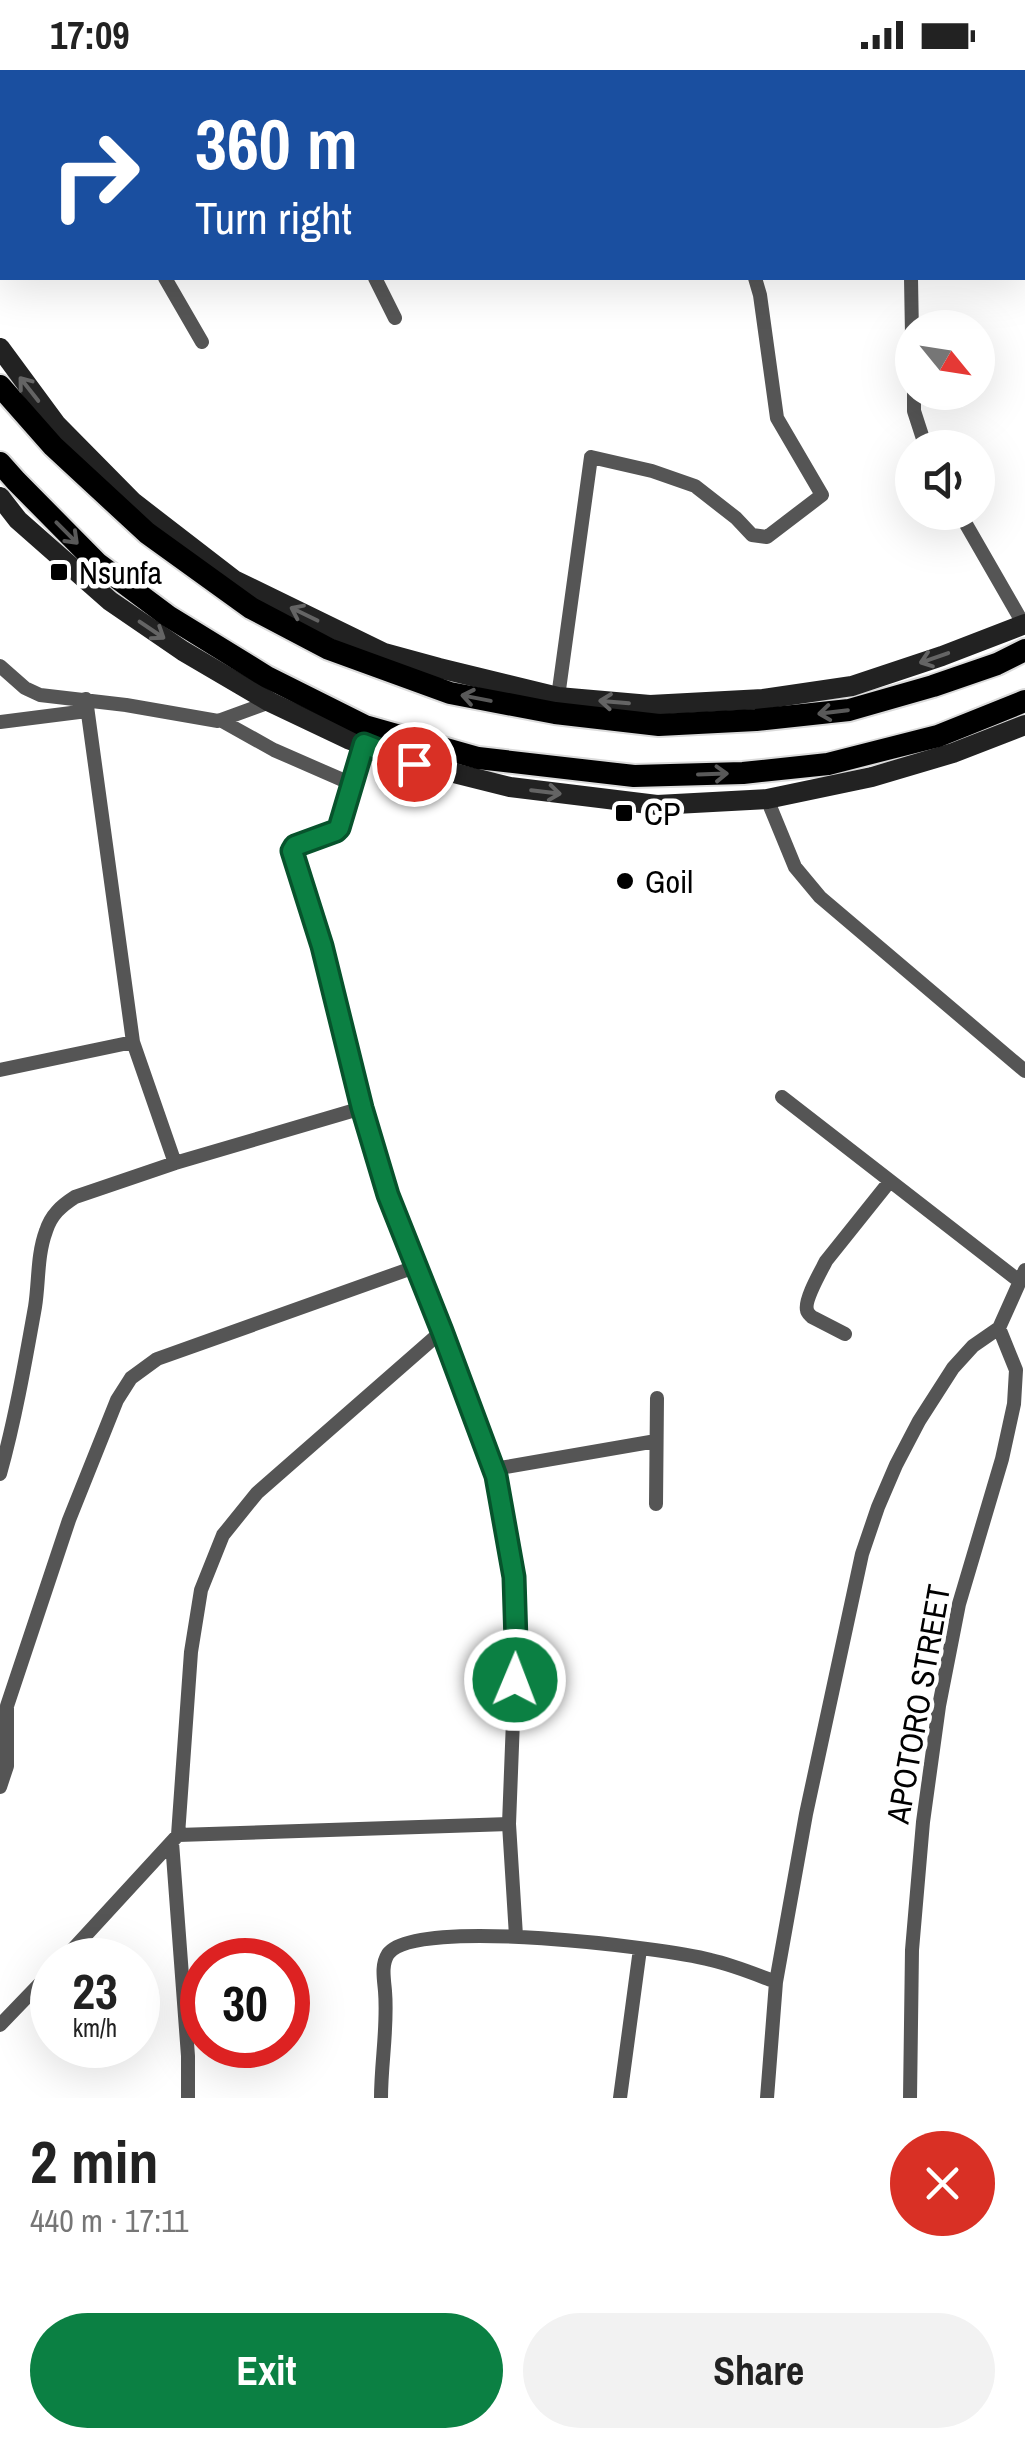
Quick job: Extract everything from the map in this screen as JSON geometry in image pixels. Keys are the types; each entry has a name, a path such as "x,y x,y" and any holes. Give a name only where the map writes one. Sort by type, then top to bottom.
{"main road":[{"path":"0,386 53,446 147,533 250,608 328,649 450,693 556,714 659,726 756,720 849,710 996,664 1025,650"},
{"path":"0,462 97,563 168,616 267,677 365,726 478,758 634,776 743,773 828,764 938,736 1025,701"}],"street":[{"path":"166,280 202,342"},
{"path":"376,280 395,318"},
{"path":"558,697 591,457 695,486 752,535 767,537 822,495 777,418 755,280"},
{"path":"911,280 912,310"},
{"path":"0,348 56,424 133,502 234,580 384,652 558,697 650,705 763,700 852,686 1024,625 969,530"},
{"path":"0,497 18,520 110,601 183,651 270,702 414,764 510,787 657,805 767,799 872,777 954,753 1025,725"},
{"path":"0,666 40,696 222,721 274,750 352,784"},
{"path":"222,721 270,702"},
{"path":"0,722 87,705"},
{"path":"87,705 133,1042 175,1164"},
{"path":"364,744 339,828 295,846 292,851 322,946 388,1195 494,1469 506,1522 514,1577 516,1642 509,1824 516,1936"},
{"path":"767,799 795,866 820,897 1023,1064"},
{"path":"0,1070 133,1042"},
{"path":"767,2098 776,1982 806,1814 867,1538 896,1464 939,1388 973,1346 999,1328 1022,1276 782,1097"},
{"path":"0,1474 32,1323 45,1232 62,1205 175,1164 362,1108"},
{"path":"846,1334 812,1317 806,1307 826,1261 890,1181"},
{"path":"0,1786 6,1766 7,1706 69,1520 118,1400 131,1378 157,1358 415,1267"},
{"name":"APOTORO STREET","path":"910,2098 912,1950 923,1822 939,1706 959,1604 1002,1460 1014,1404 1016,1370 999,1328"},
{"path":"188,2098 176,1838 190,1652 201,1590 223,1535 240,1511 442,1331"},
{"path":"656,1504 657,1398"},
{"path":"494,1469 656,1441"},
{"path":"83,1938 176,1838 509,1824"},
{"path":"380,2098 386,2030 384,1963 389,1952 400,1944 418,1939 516,1936 713,1960 776,1982"},
{"path":"620,2098 640,1949"},
{"path":"0,2025 30,1994"}],"place":[{"name":"Nsunfa","path":"59,572"},
{"name":"CP","path":"624,813"},
{"name":"Goil","path":"625,881"}],"route":[{"path":"414,764 364,744 339,828 295,846 292,851 322,946 388,1195 496,1476 514,1577 515,1680"}]}
